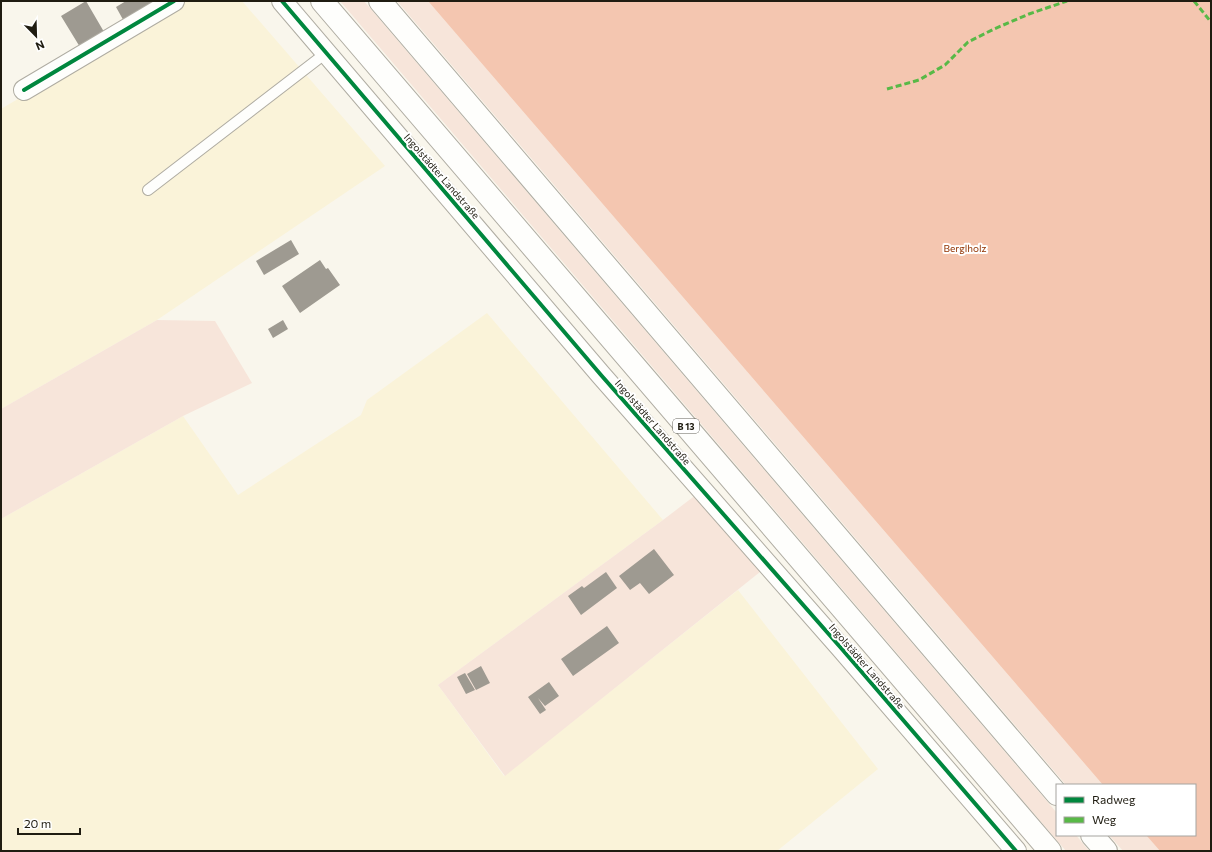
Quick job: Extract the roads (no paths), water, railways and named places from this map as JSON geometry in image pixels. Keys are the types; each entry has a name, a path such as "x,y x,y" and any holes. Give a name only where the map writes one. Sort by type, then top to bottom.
{"main road":[{"name":"Ingolstädter Landstraße","path":"322,1 1050,851"},
{"path":"380,1 1056,793"},
{"path":"1093,836 1106,851"}],"street":[{"path":"24,90 174,1"},
{"name":"Ingolstädter Landstraße","path":"282,1 601,375 841,648 1016,851"}],"lane":[{"path":"148,190 326,53"}],"park label":[{"name":"Berglholz","path":"965,248"}]}
